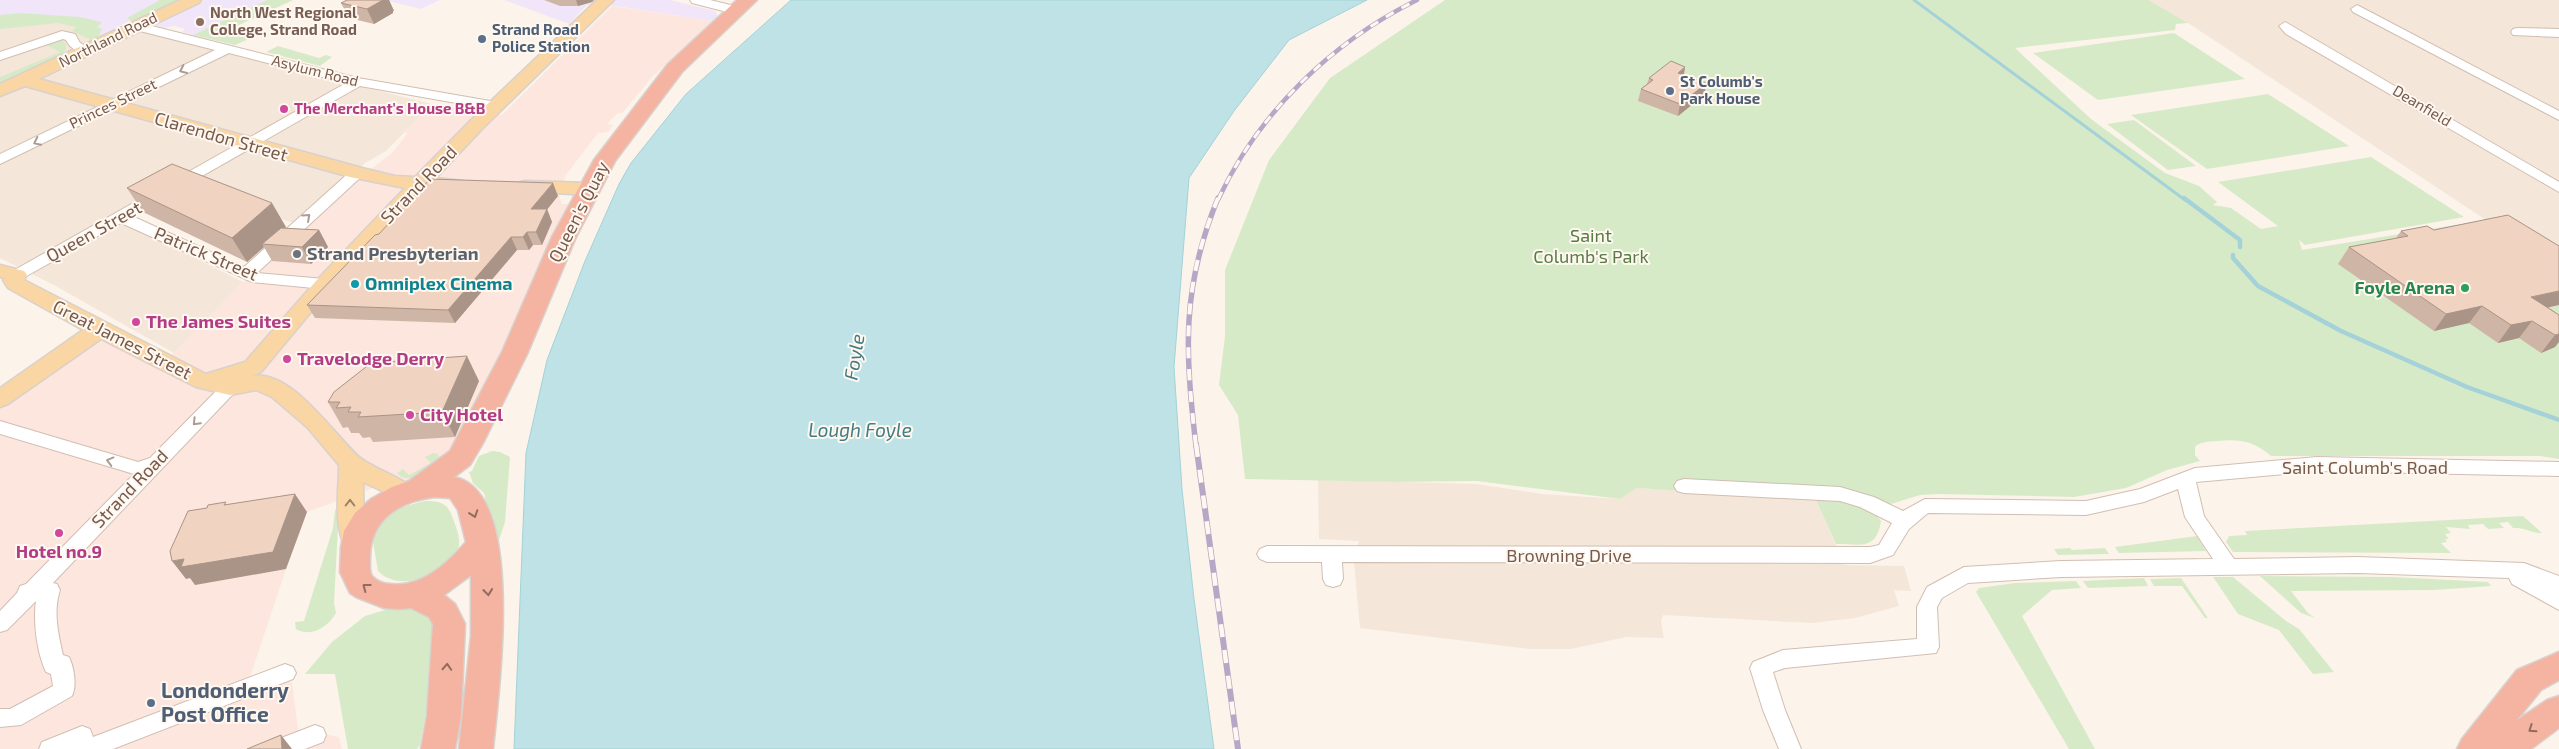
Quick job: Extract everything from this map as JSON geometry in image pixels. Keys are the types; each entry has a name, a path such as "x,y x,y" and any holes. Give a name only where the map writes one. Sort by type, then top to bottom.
{"highway":[{"name":"Queen's Quay","path":"459,489 460,458 515,352 564,237 588,189 627,128 675,68 742,5"},
{"name":"Queen's Quay","path":"412,491 460,458"},
{"path":"476,749 490,610 483,543 467,497 459,489 438,486 412,491 392,499 364,522 355,542 355,575 361,586 375,594 391,597 412,595 452,576 483,543"},
{"path":"412,595 439,606 446,614 449,624 444,716 438,749"},
{"path":"2474,749 2529,680 2559,665"},
{"path":"2506,709 2538,697 2559,683"},
{"path":"2507,749 2524,734 2559,710"}],"main road":[{"name":"Strand Road","path":"256,374 324,284 496,106 606,0"},
{"name":"Northland Road","path":"0,91 189,1"},
{"name":"Clarendon Street","path":"23,80 249,145 394,182 477,186"},
{"path":"505,186 588,189"},
{"name":"Great James Street","path":"8,273 15,284 100,330 204,382 230,387 256,374"},
{"path":"0,399 81,341 100,330"},
{"path":"204,382 231,376 256,374 315,421 351,463 381,482 412,491"},
{"path":"351,463 351,524 355,542"},
{"path":"425,749 444,716"}],"street":[{"path":"696,0 742,5"},
{"path":"2356,9 2559,116"},
{"name":"Asylum Road","path":"136,26 358,82 496,106"},
{"name":"Deanfield","path":"2284,26 2559,188"},
{"path":"2517,32 2559,33"},
{"path":"2534,33 2559,44"},
{"path":"0,56 62,35 71,37 75,44 87,50"},
{"name":"Princes Street","path":"0,160 227,49"},
{"name":"Queen Street","path":"8,273 121,217 358,82"},
{"path":"246,274 356,173"},
{"name":"Patrick Street","path":"121,217 258,279 324,284"},
{"name":"Strand Road","path":"31,592 230,387"},
{"path":"0,427 138,469 157,462"},
{"name":"Saint Columb's Road","path":"1870,555 1886,550 1904,520 1915,510 1925,506 2086,508 2144,495 2185,478 2243,469 2316,464 2426,468 2559,469"},
{"path":"2185,478 2195,517 2227,565"},
{"path":"1684,486 1806,490 1840,494 1867,502 1904,520"},
{"name":"Browning Drive","path":"1267,554 1870,555"},
{"path":"1332,554 1333,579"},
{"path":"1790,749 1774,710 1761,668 1773,661 1928,647 1927,607 1934,593 1964,575 2061,569 2358,564 2524,571 2559,584"},
{"path":"2503,570 2559,602"},
{"path":"0,617 26,592 33,594 50,590 45,602 46,613 54,666 61,663 64,690 13,718 0,718"},
{"path":"0,624 31,592"},
{"path":"87,749 285,673"},
{"path":"50,749 82,736 82,749"},
{"path":"279,749 309,741"}],"shaded area":[{"path":"0,0 179,0 119,26 105,35 50,19 0,22"},
{"name":"North West Regional College, Strand Road","path":"204,0 293,0 228,30 251,38 235,45 182,32 185,29 174,26 165,28 150,24"},
{"name":"North West Regional College, Strand Road","path":"385,0 440,0 421,9"},
{"path":"504,0 670,0 715,11 718,16 713,21 609,5 587,5 569,24"},
{"path":"2149,0 2559,0 2559,264 2486,220 2188,23"},
{"path":"612,6 713,21 653,76 622,113 618,113 607,124 613,125 608,132 598,133 566,175 559,195 562,204 571,204 452,453 412,480 395,480 307,512 286,569 250,677 292,682 298,729 339,737 342,749 0,749 0,402 92,338 162,365 243,282 261,268 143,212 205,195 290,228 391,154 407,134 405,132 432,104 502,115"},
{"path":"50,19 122,39 139,31 432,104 386,151 365,163 296,224 206,192 111,216 243,282 174,353 54,285 0,258 0,22"},
{"path":"1318,480 1476,484 1543,494 1620,499 1637,488 1814,496 1845,565 1904,566 1911,591 1894,590 1899,606 1855,618 1812,623 1663,615 1661,621 1664,638 1626,637 1571,649 1531,649 1360,628 1354,562 1359,541 1319,539"}],"green space":[{"path":"160,0 179,0 142,18 131,21 127,18"},
{"path":"267,0 293,0 228,30 251,38 235,45 193,35"},
{"name":"Saint Columb's Park","path":"1445,0 2149,0 2188,23 2176,24 2175,30 2015,48 2091,119 2165,173 2199,186 2217,202 2213,205 2231,208 2261,229 2278,226 2218,182 2371,157 2464,217 2305,245 2299,240 2302,250 2486,220 2559,264 2559,459 2540,456 2271,456 2252,444 2225,440 2208,442 2195,447 2195,455 2200,461 2167,470 2126,488 2074,497 1920,495 1891,504 1825,486 1685,491 1637,488 1620,499 1477,481 1396,482 1245,479 1238,415 1219,385 1225,336 1225,270 1269,160 1330,78"},
{"path":"20,13 80,17 102,22 97,27 102,29 98,37 93,41 72,31 76,27 58,23 0,29 0,15"},
{"path":"2174,33 2245,79 2098,100 2033,53"},
{"path":"61,39 65,43 66,49 63,53 0,84 0,77 60,52 46,45"},
{"path":"278,46 319,58 326,55 332,57 320,66 266,52"},
{"path":"2268,94 2349,146 2207,169 2131,115"},
{"path":"2134,120 2196,166 2168,170 2107,124"},
{"path":"492,451 500,452 510,457 505,522 496,549 484,493 473,483 469,472 472,471 479,456"},
{"path":"433,453 438,454 440,462 425,472 413,478 402,477 397,473 403,469 409,475 431,463 425,457"},
{"path":"1814,496 1841,499 1868,509 1881,521 1879,531 1866,544 1836,544"},
{"path":"425,501 440,502 449,509 459,538 459,545 455,555 437,572 425,578 400,581 388,578 378,571 372,536 388,516 394,512"},
{"path":"339,508 334,603 336,613 319,630 313,632 302,631 296,629 295,622 304,621 333,528 335,510"},
{"path":"2523,516 2542,533 2513,528 2508,522 2499,523 2504,528 2488,529 2483,524 2468,525 2470,529 2446,527 2451,533 2445,534 2449,539 2445,539 2447,542 2441,543 2451,553 2233,552 2226,542 2229,536 2247,535 2245,531"},
{"path":"2197,536 2206,551 2119,553 2115,547"},
{"path":"2070,548 2072,550 2105,548 2109,554 2058,555 2054,549"},
{"path":"2260,576 2392,577 2488,582 2491,586 2434,590 2291,591 2308,613 2315,618 2301,613"},
{"path":"2213,577 2233,577 2286,621 2299,629 2334,672 2313,674 2279,630 2238,614"},
{"path":"2144,578 2148,586 2088,588 2083,581"},
{"path":"2181,578 2208,618 2205,618 2182,586 2154,586 2150,579"},
{"path":"2076,581 2081,588 2052,590 2022,616 2095,749 2069,749 1976,592 1979,588 2015,583"},
{"path":"395,607 417,609 436,621 434,670 420,745 417,749 348,749 335,674 305,674 332,642 365,616"}],"water":[{"name":"Lough Foyle","path":"791,0 1367,0 1289,40 1234,111 1189,178 1174,367 1182,489 1194,599 1214,749 514,749 526,453 547,360 585,261 619,184 631,163 686,94"}],"building":[{"path":"347,0 383,0 367,9 341,3"},
{"path":"1671,61 1685,67 1678,73 1707,83 1680,104 1641,89 1653,80 1649,78"},
{"path":"172,164 272,203 232,238 127,188"},
{"path":"430,179 553,183 531,209 547,209 536,232 527,232 523,237 511,237 448,310 307,305 375,235 379,234"},
{"name":"Foyle Arena","path":"2508,215 2559,246 2559,291 2531,297 2559,315 2559,334 2555,335 2532,321 2511,325 2482,306 2446,314 2349,247 2408,236 2401,231 2427,226 2434,230"},
{"path":"281,228 319,230 302,247 262,244"},
{"path":"467,356 442,412 358,417 361,412 348,412 351,407 336,408 340,402 328,402 334,392 371,363"},
{"path":"295,494 273,552 181,567 184,559 172,561 170,551 188,511 226,502 224,505"},
{"path":"281,735 282,749 247,749"}],"waterway":[{"path":"1914,0 2185,200"},
{"path":"2184,198 2240,240 2240,247"},
{"path":"2233,255 2233,258 2258,286 2341,331 2467,387 2559,420"}],"railway":[{"path":"1218,200 1254,138 1301,83 1327,59 1356,37 1386,17 1417,0"},
{"path":"1196,446 1188,350 1189,320 1197,262 1218,198"},
{"path":"1196,444 1238,749"}],"place":[{"name":"North West Regional College, Strand Road","path":"200,22"},
{"name":"Strand Road Police Station","path":"482,39"},
{"name":"St Columb's Park House","path":"1670,91"},
{"name":"The Merchant's House B&B","path":"284,109"},
{"name":"Strand Presbyterian","path":"297,254"},
{"name":"Omniplex Cinema","path":"355,284"},
{"name":"Foyle Arena","path":"2465,288"},
{"name":"The James Suites","path":"136,322"},
{"name":"Travelodge Derry","path":"287,359"},
{"name":"City Hotel","path":"410,415"},
{"name":"Hotel no.9","path":"59,533"},
{"name":"Londonderry Post Office","path":"151,703"}],"water label":[{"name":"Foyle","path":"854,357"}]}
